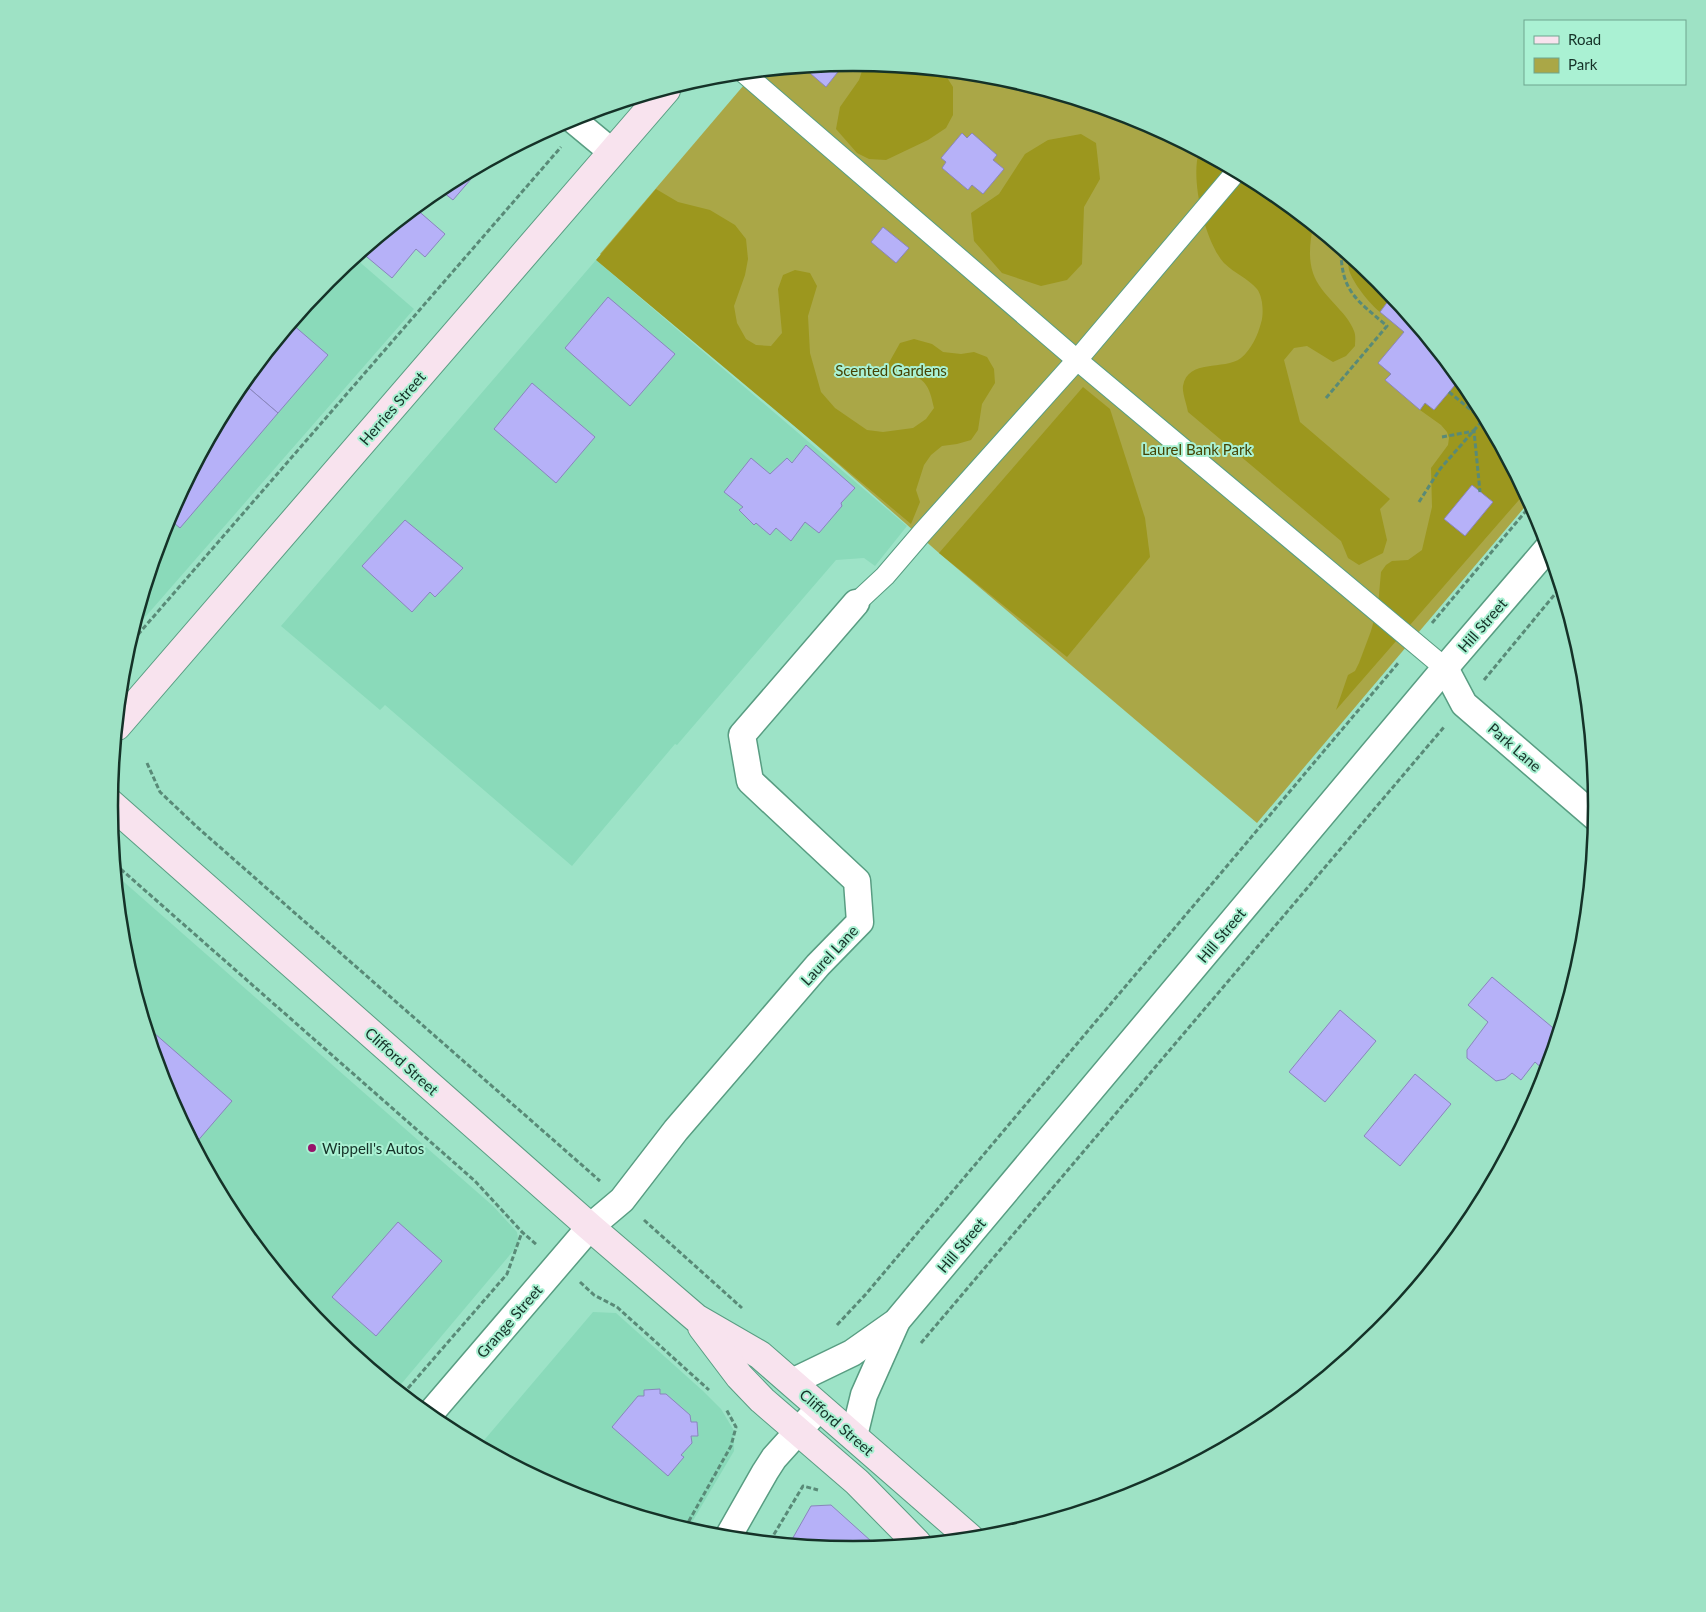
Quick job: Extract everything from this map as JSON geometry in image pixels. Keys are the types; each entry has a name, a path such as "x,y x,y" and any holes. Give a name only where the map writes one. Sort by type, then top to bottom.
{"main road":[{"name":"Herries Street","path":"124,718 660,97"},
{"name":"Clifford Street","path":"118,810 590,1227 696,1318 760,1356 963,1532"},
{"name":"Clifford Street","path":"696,1318 739,1376 762,1400 857,1482 912,1538"}],"street":[{"path":"751,79 1077,360 1445,668"},
{"path":"579,124 612,152"},
{"path":"856,603 885,576 1077,360 1232,177"},
{"name":"Hill Street","path":"896,1322 1543,554"},
{"name":"Laurel Lane","path":"590,1227 622,1200 676,1130 818,965 860,922 857,881 750,781 742,735 856,603"},
{"name":"Park Lane","path":"1445,668 1464,704 1588,811"},
{"name":"Grange Street","path":"434,1409 590,1227"},
{"path":"792,1382 852,1354 896,1322"},
{"path":"854,1436 864,1395 896,1322"},
{"path":"732,1530 765,1472 820,1407"}],"path":[{"path":"139,633 572,127"},
{"path":"1326,398 1387,326 1368,310 1348,288 1343,276 1342,258"},
{"path":"1449,392 1472,411"},
{"path":"1418,502 1440,469 1480,424"},
{"path":"1442,437 1474,431"},
{"path":"1474,431 1480,492"},
{"path":"835,1327 866,1294 1526,511"},
{"path":"921,1344 1464,704 1556,593"},
{"path":"146,763 160,792 197,827 743,1308"},
{"path":"122,870 475,1182 522,1232 594,1295 617,1307 714,1395"},
{"path":"407,1390 507,1274 522,1232"},
{"path":"688,1522 731,1446 736,1427 721,1401"},
{"path":"773,1536 803,1486"}],"shaded area":[{"path":"596,260 907,526 875,566 864,558 836,560 677,745 675,744 572,866 385,705 380,710 281,626"},
{"path":"360,262 414,309 142,621 157,570 174,525 194,481 242,398 270,359 301,322 333,286"},
{"name":"Wippell's Autos","path":"123,881 493,1206 517,1232 519,1244 401,1385 333,1326 270,1253 242,1214 194,1131 174,1087 157,1042 143,996 132,949"},
{"path":"593,1312 616,1313 703,1391 721,1409 733,1429 734,1451 692,1523 617,1502 572,1485 528,1465 484,1441"}],"green space":[{"name":"Laurel Bank Park","path":"853,71 901,73 996,85 1043,96 1089,110 1134,127 1178,147 1261,195 1300,223 1337,254 1373,286 1436,359 1464,398 1489,439 1524,508 1257,823 939,553 600,254 749,79 805,73"},
{"path":"862,71 947,78 953,87 953,115 946,128 928,140 886,160 869,159 857,153 836,129 840,107 859,80"},
{"path":"1081,134 1096,143 1100,179 1084,207 1082,264 1067,280 1041,286 1002,273 974,241 971,213 999,194 1025,154 1048,140"},
{"path":"1198,158 1220,170 1261,195 1312,233 1310,262 1316,281 1346,317 1354,331 1355,346 1346,356 1333,362 1307,346 1294,348 1284,360 1300,422 1390,499 1380,509 1387,540 1383,553 1359,565 1348,558 1341,541 1188,412 1183,389 1186,377 1199,368 1234,362 1241,358 1254,342 1262,319 1262,301 1259,292 1250,282 1224,263 1211,241 1201,210 1196,178"},
{"name":"Scented Gardens","path":"656,189 678,202 710,210 735,225 746,239 748,259 745,275 734,306 737,323 746,339 756,345 771,346 782,333 778,289 783,275 795,270 810,273 817,286 808,316 810,353 821,392 835,408 867,430 883,432 913,428 926,419 934,408 926,384 918,377 905,371 894,377 886,368 900,343 914,339 932,344 943,352 961,354 974,352 987,357 994,369 995,383 982,404 978,430 971,440 942,446 931,455 924,465 916,490 920,502 911,524 596,260"},
{"path":"1348,264 1373,286 1387,302 1380,312 1366,298 1349,270"},
{"path":"1455,385 1489,439 1520,499 1336,710 1348,675 1355,671 1371,631 1378,606 1381,572 1392,561 1408,560 1422,550 1432,507 1431,468 1448,445 1449,438 1441,425 1420,410 1425,403 1434,410"},
{"path":"1083,387 1110,409 1145,518 1150,557 1067,657 939,553"}],"building":[{"path":"838,72 826,87 810,73"},
{"path":"962,133 967,138 972,133 997,155 993,160 1004,169 983,194 972,185 968,190 942,168 946,162 941,158"},
{"path":"471,179 453,200 446,194"},
{"path":"420,213 445,234 425,257 416,249 392,278 366,256"},
{"path":"883,227 909,248 896,263 871,242"},
{"path":"608,297 675,354 630,406 565,348"},
{"path":"1387,302 1436,359 1455,385 1434,410 1425,403 1420,410 1385,380 1391,374 1378,363 1404,332 1380,312"},
{"path":"296,328 328,355 278,413 249,388"},
{"path":"532,383 595,437 556,483 494,429"},
{"path":"249,388 278,413 180,528 175,524 194,481 217,439"},
{"path":"806,445 855,488 841,503 842,506 819,533 805,522 791,541 776,528 770,535 756,523 754,525 739,510 743,507 724,492 751,458 770,474 787,458 792,463"},
{"path":"1472,485 1493,502 1465,536 1444,519"},
{"path":"405,520 463,568 435,597 430,592 412,612 362,566"},
{"path":"1492,977 1553,1028 1540,1066 1535,1062 1521,1080 1512,1073 1505,1079 1496,1081 1467,1058 1467,1050 1488,1022 1468,1005"},
{"path":"1340,1010 1376,1041 1325,1102 1289,1072"},
{"path":"154,1033 232,1101 199,1140 174,1087"},
{"path":"1415,1074 1451,1104 1400,1166 1364,1136"},
{"path":"398,1222 442,1261 376,1336 332,1297"},
{"path":"660,1389 660,1394 666,1394 690,1415 691,1422 697,1422 698,1436 691,1436 692,1443 681,1455 684,1457 668,1476 612,1427 638,1396 644,1396 644,1390"},
{"path":"831,1505 870,1540 793,1538 811,1506"}],"place":[{"name":"Wippell's Autos","path":"312,1148"}]}
